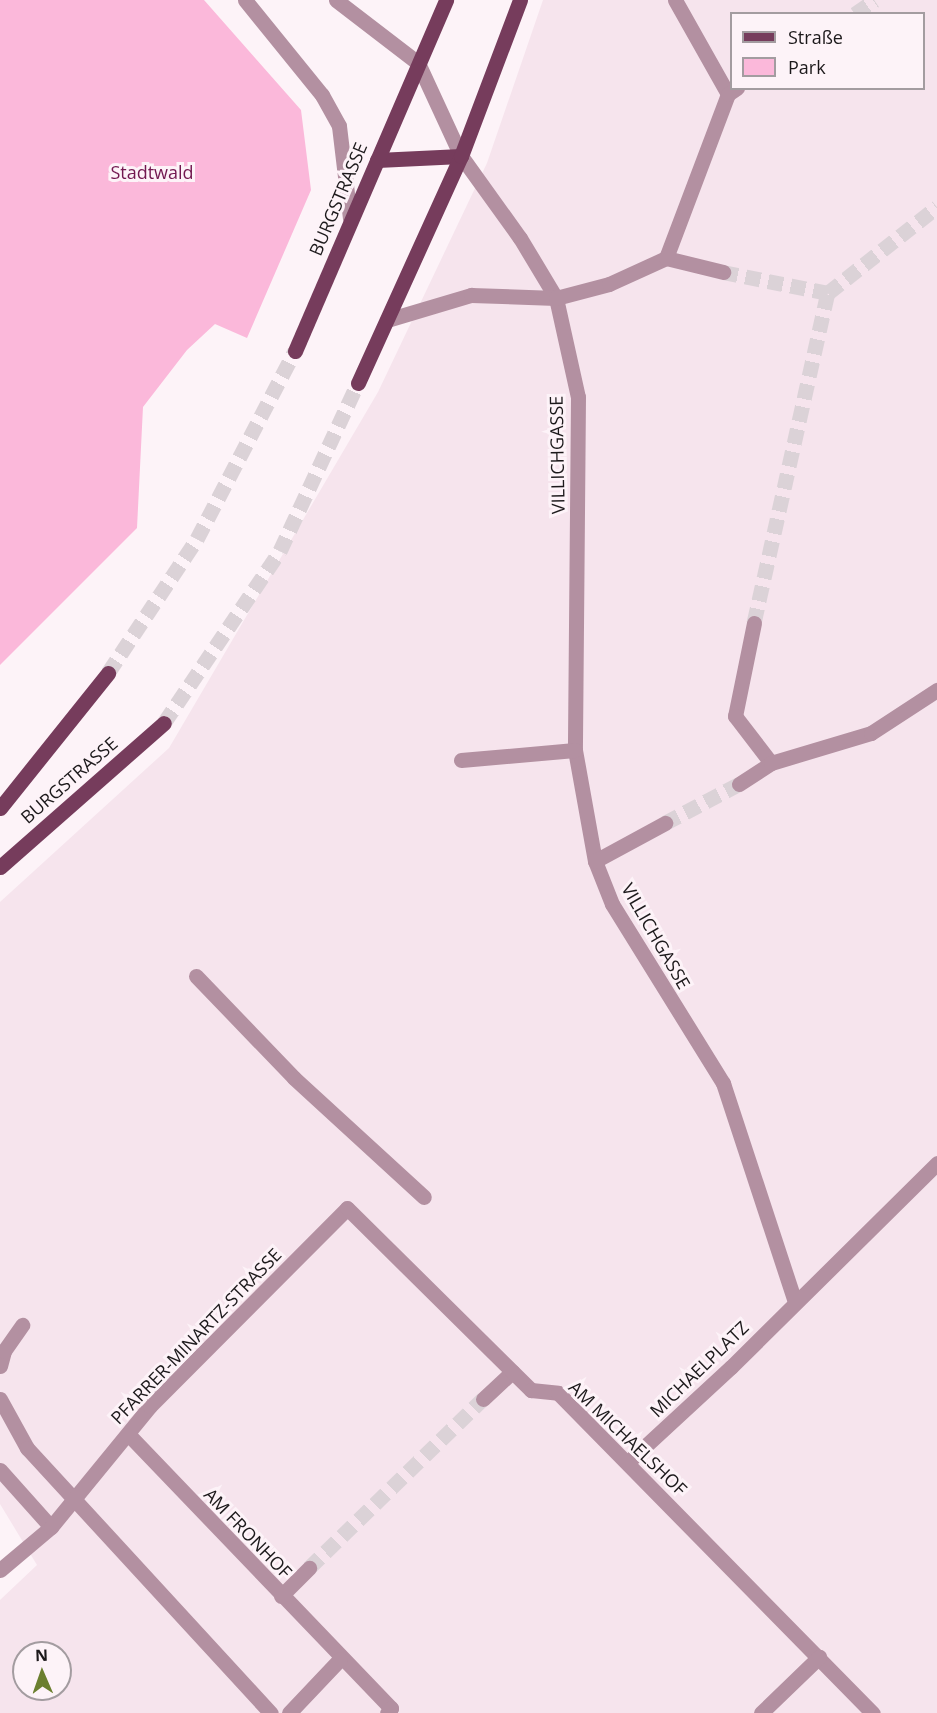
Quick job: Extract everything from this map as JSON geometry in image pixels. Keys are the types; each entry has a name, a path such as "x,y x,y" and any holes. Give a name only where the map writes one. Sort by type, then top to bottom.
{"main road":[{"name":"BURGSTRASSE","path":"295,351 350,218 446,0"},
{"path":"358,383 461,156 520,0"},
{"path":"377,160 461,156"},
{"name":"BURGSTRASSE","path":"0,808 108,673"},
{"name":"BURGSTRASSE","path":"0,867 164,723"}],"street":[{"path":"245,0 322,95 339,126 350,218"},
{"path":"336,0 418,63"},
{"path":"675,0 730,88"},
{"name":"VILLICHGASSE","path":"418,63 461,156 520,238 556,298 578,397 575,750 595,861 612,904 723,1083 795,1302"},
{"path":"666,258 732,91"},
{"path":"387,320 471,295 556,298 609,284 666,258 723,272"},
{"path":"754,623 735,716 771,763"},
{"path":"739,783 771,763 871,733 937,690"},
{"path":"461,760 575,750"},
{"path":"595,861 665,823"},
{"path":"196,976 294,1078 424,1197"},
{"path":"795,1302 937,1163"},
{"name":"AM MICHAELSHOF","path":"347,1208 531,1390 558,1393 873,1713"},
{"name":"PFARRER-MINARTZ-STRASSE","path":"0,1570 51,1527 150,1406 347,1208"},
{"name":"MICHAELPLATZ","path":"628,1462 795,1302"},
{"path":"0,1366 4,1351 22,1325"},
{"path":"483,1399 512,1372"},
{"path":"0,1400 27,1448 72,1501 272,1713"},
{"name":"AM FRONHOF","path":"128,1434 389,1710"},
{"path":"0,1470 51,1527"},
{"path":"281,1596 309,1568"},
{"path":"761,1713 819,1657"},
{"path":"289,1713 340,1659"}],"shaded area":[{"path":"543,0 937,0 937,1713 0,1713 0,1600 37,1565 0,1504 0,902 169,748 378,392 487,163"}],"green space":[{"name":"Stadtwald","path":"0,0 204,0 301,110 311,190 247,338 215,324 187,350 143,407 137,528 0,665"}],"tunnel":[{"path":"858,12 875,0"},
{"path":"754,623 828,293 937,207"},
{"path":"723,272 828,293"},
{"path":"108,673 197,539 295,351"},
{"path":"164,723 280,551 358,383"},
{"path":"665,823 739,784"},
{"path":"309,1568 483,1399"}]}
